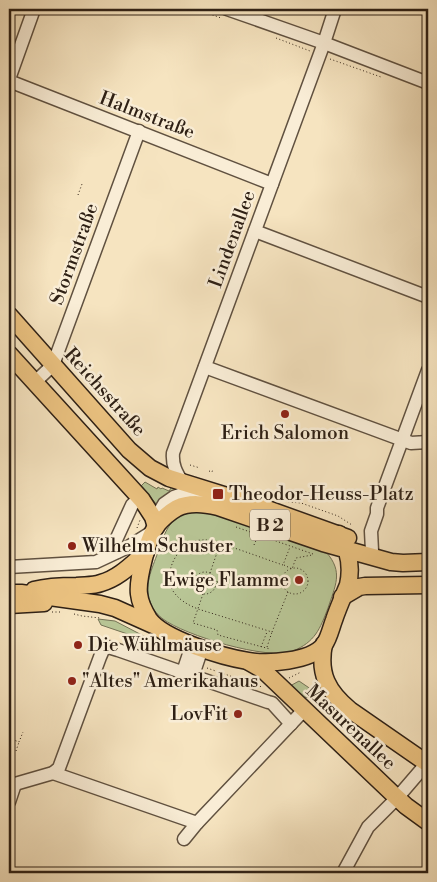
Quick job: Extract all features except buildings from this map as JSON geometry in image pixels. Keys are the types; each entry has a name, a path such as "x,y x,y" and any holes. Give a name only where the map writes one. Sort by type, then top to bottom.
{"main road":[{"name":"Reichsstraße","path":"9,315 129,450 144,464 182,482"},
{"path":"9,354 140,498 153,517 156,528"},
{"path":"124,480 144,464"},
{"path":"182,482 339,534 377,555"},
{"name":"B 2","path":"15,593 47,587 94,585 117,576 146,552 156,528 171,512 179,507 193,504 207,504 318,549 346,549 377,555 391,562 428,562"},
{"path":"324,644 348,585 349,558 339,534"},
{"path":"318,549 332,551 338,563 341,575 342,597"},
{"path":"146,552 138,592 143,610 155,626"},
{"path":"342,597 353,590 365,586 428,584"},
{"name":"B 2","path":"15,593 72,609"},
{"name":"B 2","path":"9,605 72,609 94,602 115,608 197,647 247,661 276,662 291,660 306,656 324,644"},
{"name":"Masurenallee","path":"324,644 322,659 324,674 328,686 342,704 428,763"},
{"name":"Masurenallee","path":"247,661 262,670 397,798 428,822"}],"street":[{"path":"9,80 34,9"},
{"path":"227,9 324,43 428,83"},
{"name":"Lindenallee","path":"182,482 174,468 173,453 335,9"},
{"name":"Halmstraße","path":"9,80 272,184"},
{"name":"Stormstraße","path":"35,382 53,365 138,131"},
{"path":"255,231 428,297"},
{"path":"204,367 411,443 428,442"},
{"path":"377,555 371,530 377,508 428,370"},
{"path":"9,567 92,563 102,560 128,547 156,528 164,504 174,497 185,493 199,493 216,497 240,506 258,506"},
{"path":"117,552 115,548 116,540 132,505 140,498"},
{"path":"53,774 59,768 103,650 108,647 272,703 291,724"},
{"path":"188,674 197,647"},
{"path":"184,839 304,710"},
{"path":"343,873 368,827 428,763"},
{"path":"9,802 14,790 12,781 53,774 197,823"}],"path":[{"path":"325,57 382,77"},
{"path":"78,196 82,184"},
{"path":"190,465 200,468"},
{"path":"208,471 212,472 213,469"},
{"path":"236,528 290,547 283,565"},
{"path":"254,545 258,535"},
{"path":"272,632 198,609 180,599 173,590 170,579 175,556 183,548 195,541 209,539 292,568 301,569 307,575 308,584 304,591 292,594 283,587 282,580 285,573 292,568 296,558 318,549"},
{"path":"210,573 221,543"},
{"path":"204,572 210,573 216,582 216,586 210,593 203,594 195,589 193,583 195,576 204,572"},
{"path":"216,582 282,580"},
{"path":"171,584 193,583"},
{"path":"203,594 193,623 217,630 218,635 269,648 272,632 288,592"},
{"path":"48,612 72,609 82,616 104,618"},
{"path":"261,647 267,631"},
{"path":"208,668 244,682 267,688"},
{"path":"290,677 304,670"},
{"path":"16,751 22,732"},
{"path":"9,738 19,742"},
{"path":"9,769 12,760"}],"green space":[{"path":"145,482 157,489 158,487 169,491 174,484 183,488 157,505 141,486"},
{"path":"199,509 326,552 335,566 335,586 328,608 312,639 293,651 281,653 246,649 227,645 189,632 163,619 156,612 149,597 148,584 164,536 172,522 181,514"},
{"path":"98,619 115,621 160,645 101,625"},
{"path":"299,681 327,700 302,697 290,686"}],"place":[{"name":"Erich Salomon","path":"285,414"},
{"name":"Theodor-Heuss-Platz","path":"218,494"},
{"name":"Wilhelm Schuster","path":"72,546"},
{"name":"Ewige Flamme","path":"299,580"},
{"name":"Die Wühlmäuse","path":"78,645"},
{"name":"\"Altes\" Amerikahaus","path":"72,681"},
{"name":"LovFit","path":"238,714"}]}
